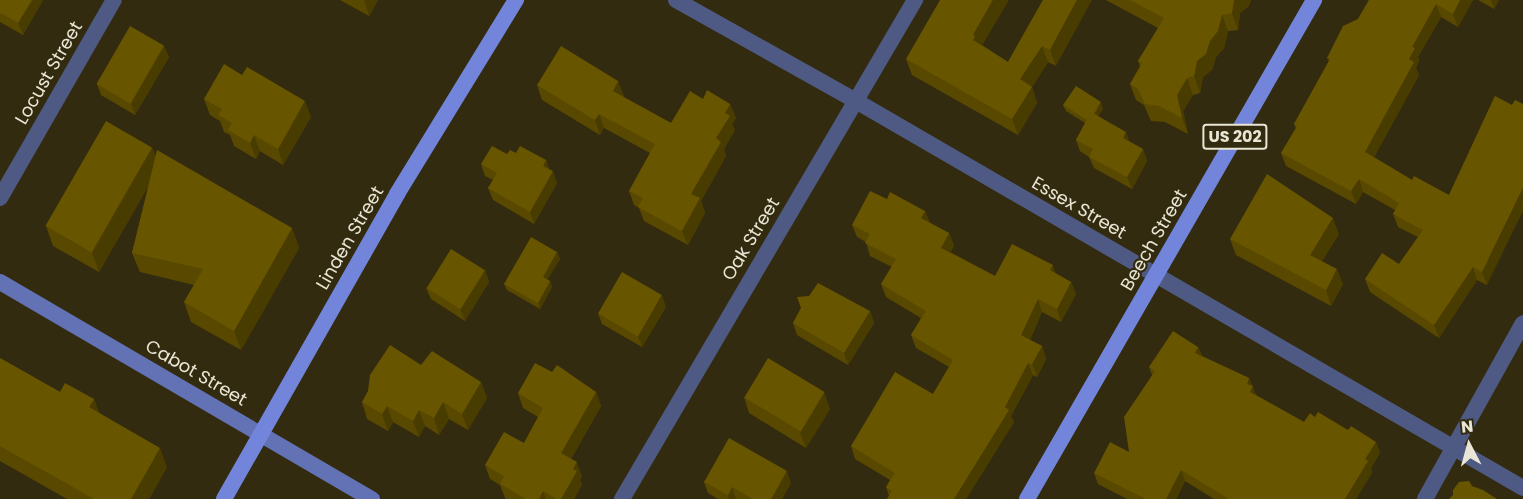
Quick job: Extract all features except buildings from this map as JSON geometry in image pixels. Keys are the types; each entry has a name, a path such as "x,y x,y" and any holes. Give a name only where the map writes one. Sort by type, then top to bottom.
{"main road":[{"name":"Linden Street","path":"224,499 397,194 516,0"},
{"name":"Beech Street","path":"1027,499 1314,0"},
{"name":"Cabot Street","path":"0,282 372,499"}],"street":[{"name":"Locust Street","path":"0,198 114,0"},
{"name":"Essex Street","path":"676,0 856,101 1523,488"},
{"name":"Oak Street","path":"622,499 915,0"},
{"path":"1425,499 1523,323"}]}
